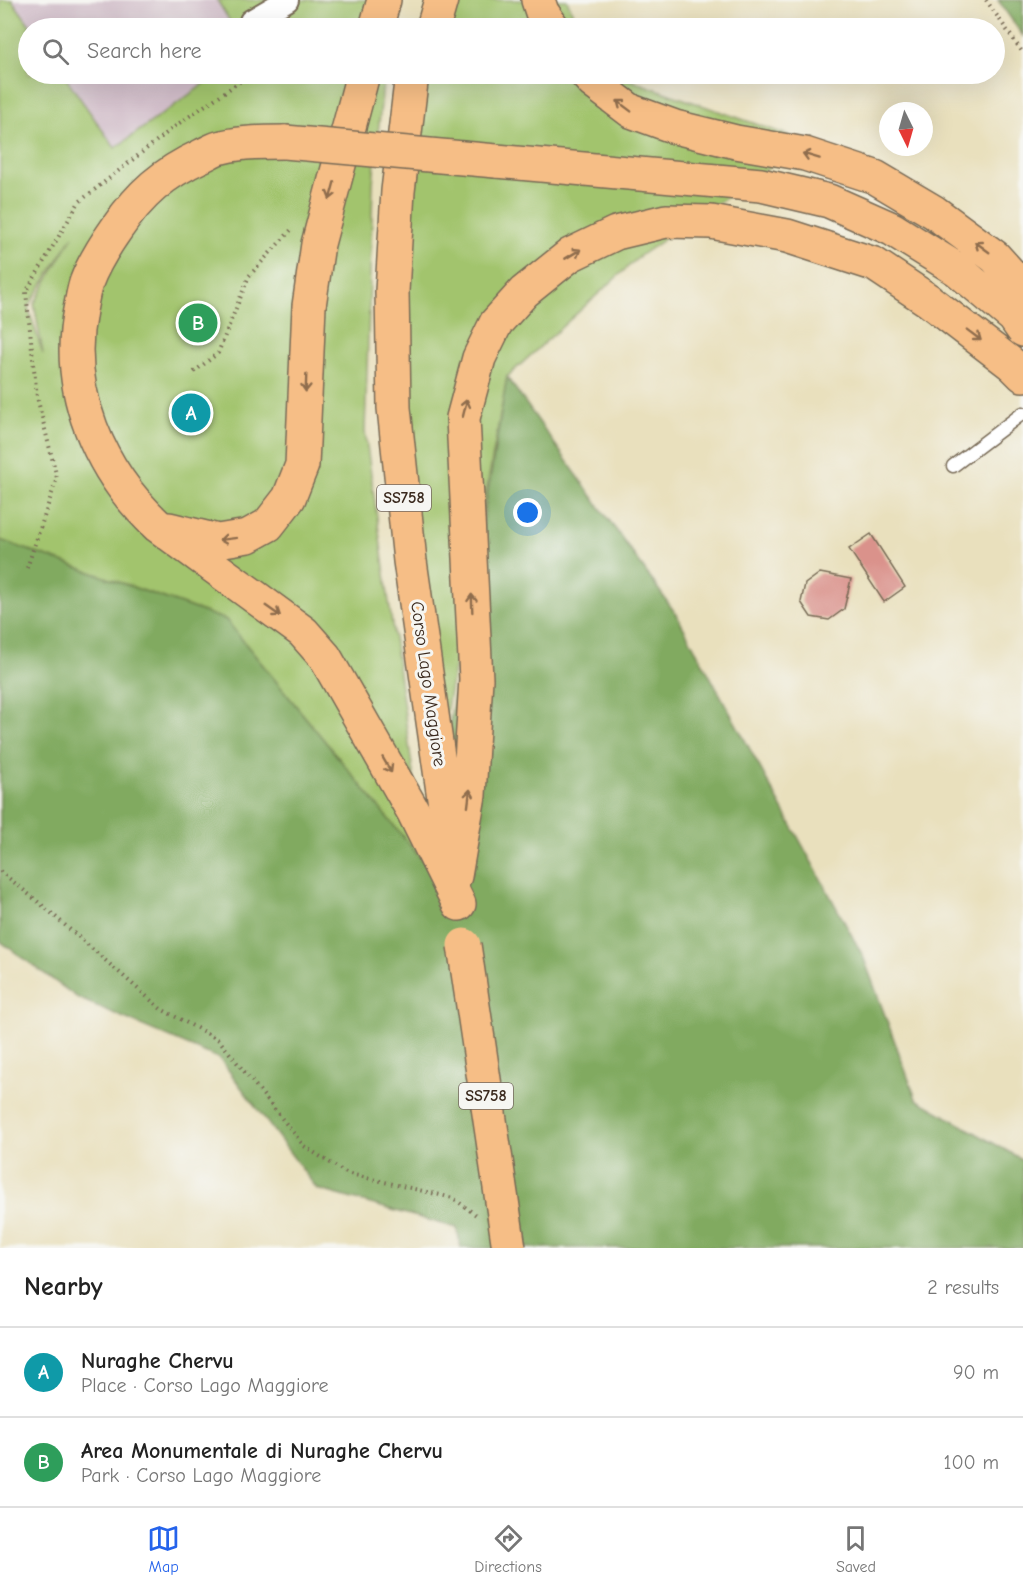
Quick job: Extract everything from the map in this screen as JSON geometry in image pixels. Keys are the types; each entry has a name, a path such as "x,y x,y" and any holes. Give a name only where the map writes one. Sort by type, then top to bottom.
{"highway":[{"path":"379,18 384,0"},
{"path":"418,18 420,0"},
{"path":"436,18 441,0"},
{"path":"538,0 546,18"},
{"path":"158,526 218,541 248,536 268,525 289,498 302,465 309,306 318,244 360,84"},
{"name":"Corso Lago Maggiore","path":"411,84 399,191 392,291 394,408 410,561 509,1248"},
{"name":"Corso Lago Maggiore","path":"407,117 417,84"},
{"path":"596,84 631,111 664,123 736,142 805,154 875,177 934,212 995,257 1023,288"},
{"path":"457,890 325,657 303,632 158,526 138,508 122,488 96,442 78,385 76,334 85,285 104,246 134,203 175,168 220,147 257,142 285,142 761,185 829,201 892,229 958,270 1014,317 1023,330"},
{"path":"457,890 470,795 476,679 463,417 479,358 496,323 524,292 570,255 616,233 666,221 711,222 787,236 874,264 928,300 1023,375"}],"street":[{"path":"257,18 287,0"}],"lane":[{"path":"953,466 1023,413"}],"path":[{"path":"986,0 999,18"},
{"path":"1005,27 1023,53"},
{"path":"194,372 218,353 249,276 292,228 326,212"},
{"path":"0,872 42,905 161,1009 219,1040 304,1146 346,1173 453,1198 479,1217"}],"shaded area":[{"path":"12,0 217,0 228,18 25,18"},
{"path":"70,84 204,84 115,148"}],"green space":[{"path":"0,0 12,0 25,18 18,18 18,84 70,84 115,148 204,84 383,84 373,183 365,432 426,865 226,620 0,540","holes":["73,236 34,304 43,354 28,307"]},
{"path":"217,0 392,0 390,18 228,18"},
{"path":"444,0 567,0 575,18 440,18"},
{"path":"998,0 1023,0 1023,36"},
{"path":"424,84 641,84 807,142 641,255 507,377 438,757 394,408 398,191"},
{"path":"507,377 676,614 863,956 916,1099 1023,1160 1023,1248 461,1248 457,1228 317,1189 220,1059 78,998 0,941 0,540 226,620 426,865"}],"building":[{"path":"871,534 905,587 884,602 849,549"},
{"path":"820,573 851,579 844,609 829,620 811,617 801,602 805,584"}],"place":[{"name":"Area Monumentale di Nuraghe Chervu","path":"198,323"},
{"name":"Nuraghe Chervu","path":"191,413"}]}
